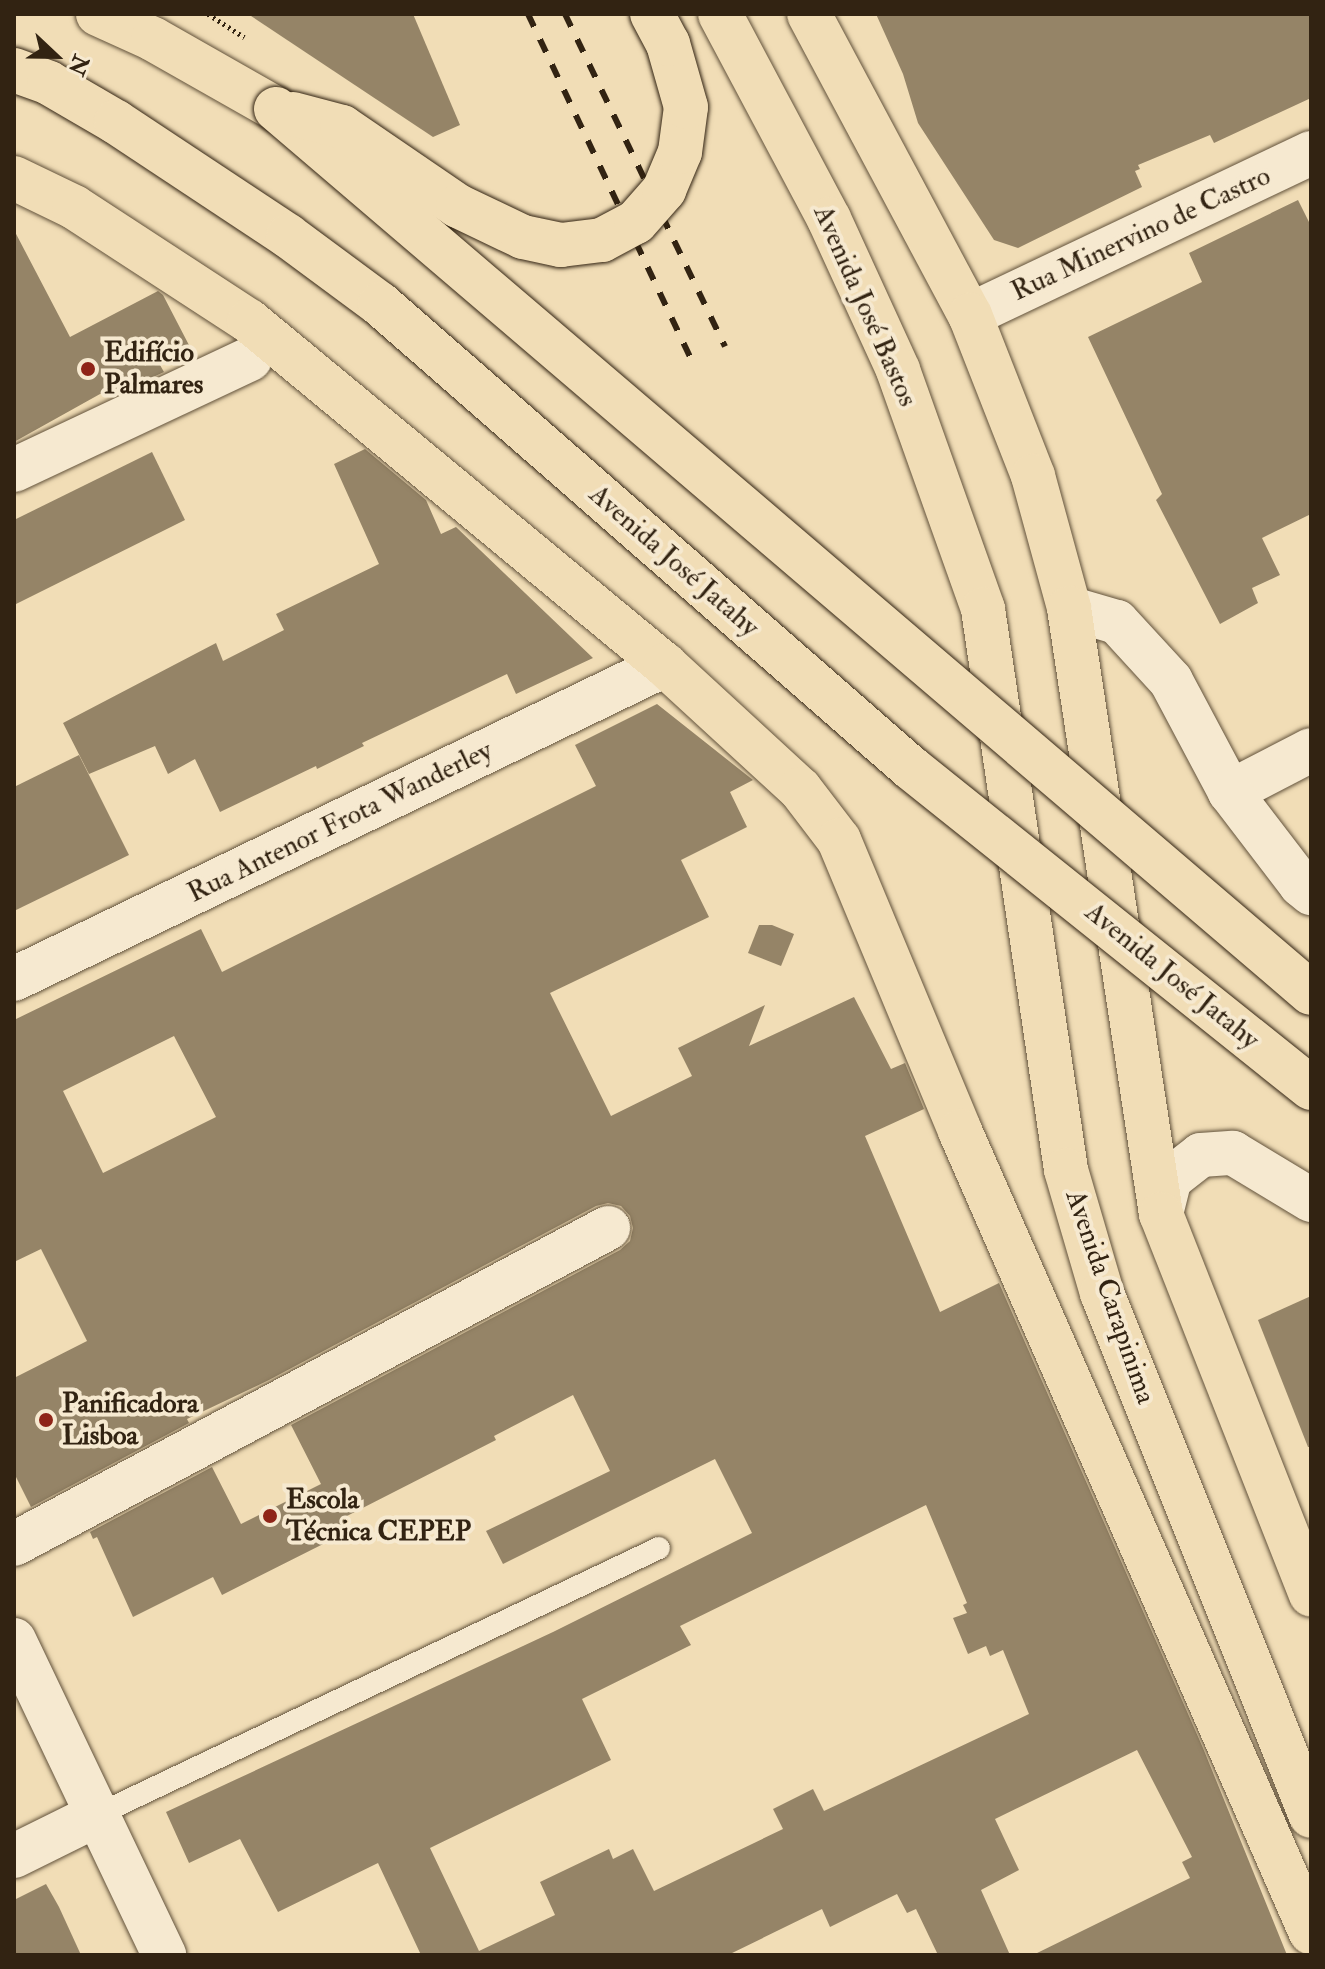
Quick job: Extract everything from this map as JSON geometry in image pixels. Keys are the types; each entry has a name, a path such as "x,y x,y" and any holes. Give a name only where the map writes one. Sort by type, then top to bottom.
{"main road":[{"path":"98,14 153,39 276,109 1311,993"},
{"path":"276,109 342,127 458,206 523,237 561,245 602,240 636,222 664,190 680,152 686,107 668,44 652,14"},
{"name":"Avenida José Bastos","path":"720,14 829,219 898,370 983,609"},
{"path":"809,14 970,315 1033,476 1069,608 1161,1214 1311,1594"},
{"name":"Avenida José Jatahy","path":"14,70 49,83 116,122 288,236 380,304 911,768 1311,1088"},
{"path":"14,178 74,207 249,321 665,665 800,789 839,840 966,1145 1311,1933"},
{"name":"Avenida Carapinima","path":"983,609 1066,1170 1102,1293 1311,1816"}],"street":[{"name":"Rua Minervino de Castro","path":"970,315 1311,153"},
{"path":"14,470 250,359"},
{"path":"1069,608 1117,622 1171,681 1230,792 1301,885 1311,893"},
{"name":"Rua Antenor Frota Wanderley","path":"14,979 665,665"},
{"path":"1230,792 1311,750"},
{"path":"1161,1214 1170,1179 1201,1155 1233,1153 1311,1200"},
{"path":"14,1544 608,1228"},
{"path":"14,1640 164,1955"},
{"path":"14,1856 97,1815"}],"lane":[{"path":"97,1815 659,1548"}],"building":[{"path":"248,14 413,14 460,125 433,137"},
{"path":"876,14 1311,14 1311,98 1214,143 1210,135 1138,165 1140,169 1135,171 1142,187 1018,248 994,240 918,123 903,74"},
{"path":"1298,200 1311,226 1311,514 1262,538 1280,575 1252,588 1258,603 1220,624 1156,500 1162,494 1088,337 1202,282 1189,253"},
{"name":"Edifício Palmares","path":"14,230 70,337 158,291 191,349 160,365 164,372 112,396 109,389 14,442"},
{"path":"365,449 426,500 441,534 456,527 593,658 516,694 507,674 362,743 364,746 317,769 316,766 220,812 195,759 168,774 155,746 89,774 63,723 216,643 223,661 284,630 276,614 379,564 334,464"},
{"path":"152,452 185,520 14,605 14,520"},
{"path":"657,704 753,780 730,792 747,827 681,860 709,917 550,993 611,1116 692,1076 678,1048 765,1005 749,1046 854,997 891,1069 905,1063 924,1109 865,1136 940,1312 999,1283 1203,1748 1287,1955 1033,1955 1190,1878 1182,1862 1192,1857 1137,1750 995,1819 1019,1870 981,1890 1010,1955 938,1955 916,1909 907,1913 897,1894 830,1927 822,1909 728,1955 421,1955 378,1863 278,1912 240,1839 189,1863 166,1812 553,1632 752,1533 715,1459 503,1564 486,1531 610,1471 573,1395 494,1436 496,1440 343,1518 349,1531 222,1595 213,1577 133,1617 97,1537 93,1539 90,1532 212,1467 241,1524 321,1484 291,1425 620,1250 630,1241 633,1228 630,1216 621,1206 608,1203 596,1206 269,1380 187,1419 189,1423 31,1507 14,1473 14,1378 87,1341 41,1249 14,1262 14,1020 201,929 222,972 596,786 575,745","holes":["174,1036 216,1117 103,1173 63,1091","926,1505 967,1603 963,1605 967,1613 953,1618 968,1654 986,1646 990,1656 1003,1650 1029,1714 824,1811 813,1789 773,1809 783,1829 654,1891 633,1849 613,1859 609,1849 540,1882 555,1915 479,1951 430,1848 611,1760 582,1699 691,1645 680,1626"]},
{"path":"79,755 129,855 14,911 14,787"},
{"path":"759,925 772,925 794,934 781,966 748,953"},
{"path":"1311,1296 1311,1447 1308,1447 1258,1320"},
{"path":"46,1884 81,1955 14,1955 14,1900"}],"railway":[{"path":"528,14 692,361"},
{"path":"565,14 725,347"}],"place":[{"name":"Edifício Palmares","path":"88,369"},
{"name":"Panificadora Lisboa","path":"46,1420"},
{"name":"Escola Técnica CEPEP","path":"270,1516"}]}
